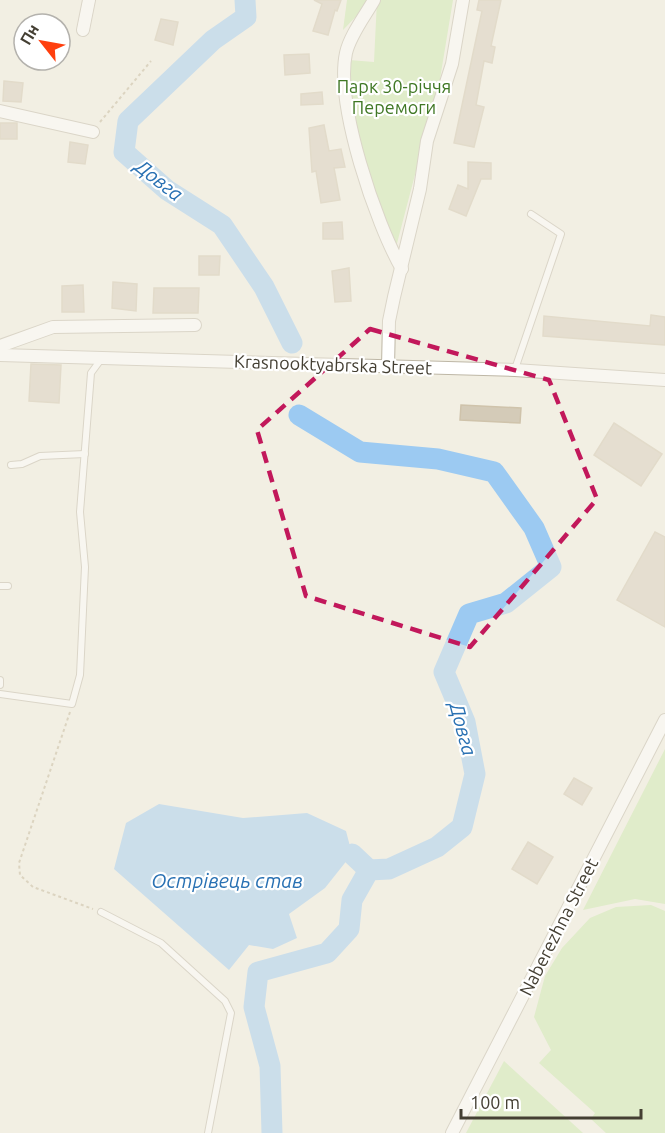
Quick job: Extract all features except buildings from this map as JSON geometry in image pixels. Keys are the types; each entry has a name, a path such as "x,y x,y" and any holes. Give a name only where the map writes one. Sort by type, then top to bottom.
{"street":[{"path":"83,30 88,0"},
{"path":"374,0 346,52 346,82 351,122 367,184 379,221 402,269"},
{"path":"388,367 388,321 420,189 427,141 452,64 463,0"},
{"path":"0,111 93,132"},
{"path":"0,346 53,327 195,325"},
{"name":"Krasnooktyabrska Street","path":"0,355 515,370 665,380"},
{"name":"Naberezhna Street","path":"452,1133 665,720"}],"lane":[{"path":"515,370 561,234 531,214"},
{"path":"0,694 72,704 80,675 85,567 80,512 91,373 103,357"},
{"path":"11,465 22,464 40,456 85,454"},
{"path":"0,586 8,586"},
{"path":"101,912 160,943 225,1001 231,1013 208,1133"}],"path":[{"path":"93,132 151,61"},
{"path":"72,704 19,863 20,875 33,887 101,912"}],"highlighted area":[{"path":"370,329 549,380 597,499 470,647 306,596 257,430"}],"green space":[{"name":"Парк 30-річчя Перемоги","path":"347,0 372,0 343,30"},
{"name":"Парк 30-річчя Перемоги","path":"377,0 453,0 440,79 395,251 364,163 353,114 349,60 374,62"},
{"path":"665,749 665,904 635,899 583,910"},
{"path":"651,905 665,911 665,1133 606,1133 591,1119 595,1113 539,1063 551,1050 534,1017 545,976 562,948 590,918 616,907"},
{"path":"504,1061 583,1133 466,1133"}],"water":[{"name":"Острівець став","path":"159,804 243,818 307,813 346,831 352,854 325,888 289,914 297,938 273,949 249,945 229,970 114,869 126,823"}],"waterway":[{"name":"Довга","path":"245,0 246,17 213,40 128,121 124,152 167,190 222,225 264,287 292,343"},
{"name":"Довга","path":"272,1133 270,1066 254,1007 258,972 327,953 349,929 352,900 369,870 389,869 437,847 462,827 475,774 465,722 444,672 469,614 506,603 551,567 534,528 494,472 438,459 360,452 299,415"},
{"path":"352,854 369,870"}]}
